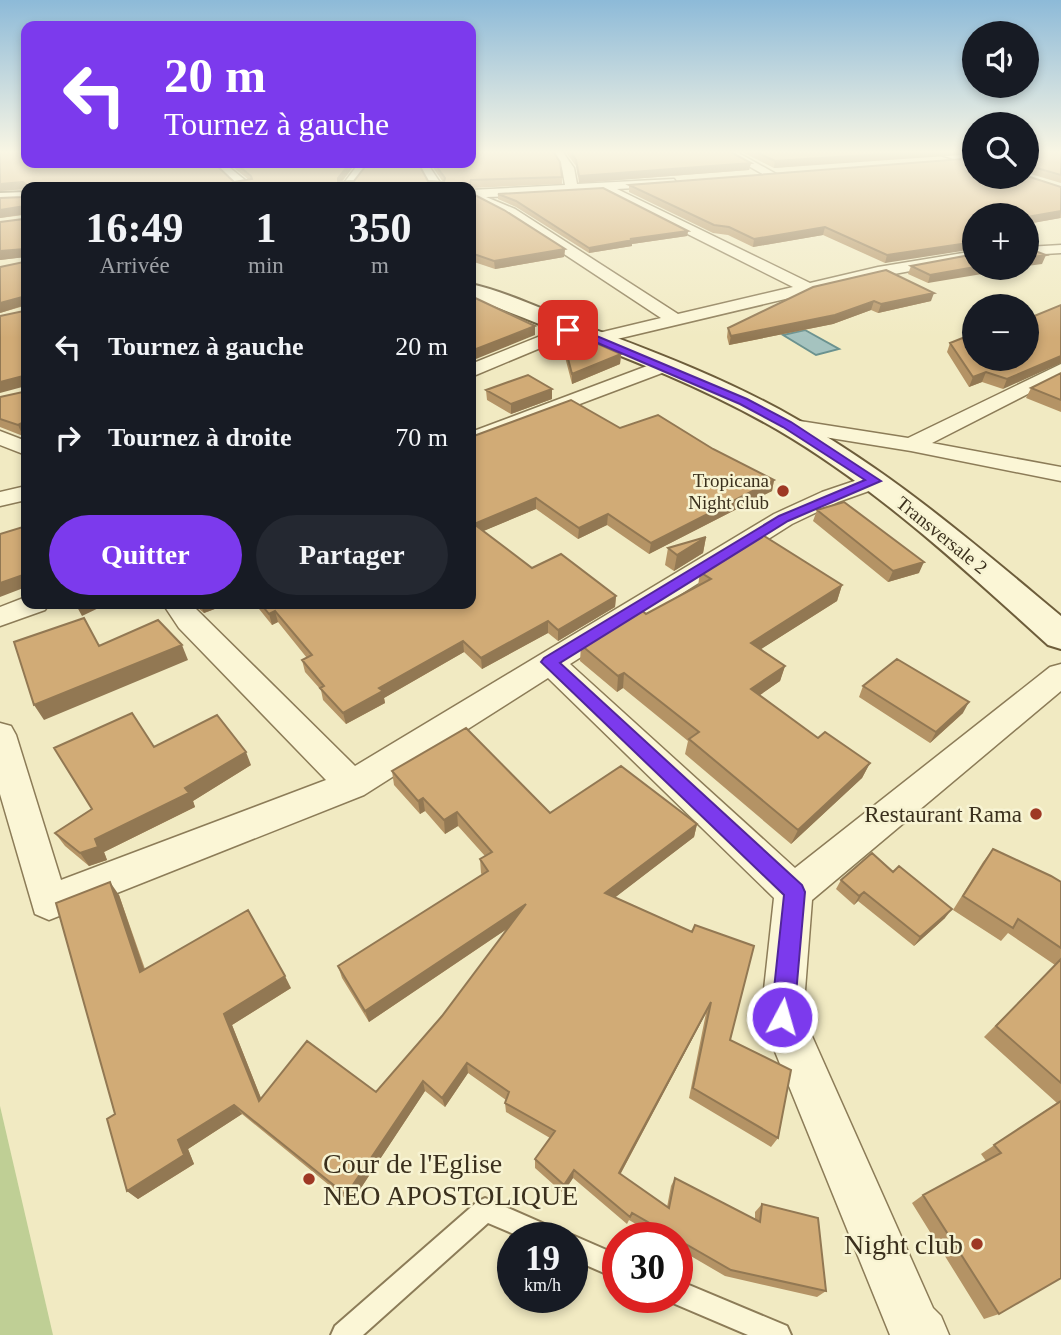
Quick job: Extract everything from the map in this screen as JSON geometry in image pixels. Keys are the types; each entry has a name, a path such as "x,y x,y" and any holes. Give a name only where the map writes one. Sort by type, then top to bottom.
{"main road":[{"name":"Transversale 2","path":"476,292 663,366 743,401 787,425 875,481 960,548 1061,636"}],"street":[{"path":"512,213 675,320"},
{"path":"657,213 807,288"},
{"path":"1039,250 1061,249"},
{"path":"596,339 807,288 962,258"},
{"path":"476,368 568,330"},
{"path":"476,437 663,366"},
{"path":"911,445 1061,370"},
{"path":"787,425 911,445 1061,474"},
{"path":"0,437 21,447"},
{"path":"0,735 49,902 352,785 783,519 830,497 875,481"},
{"path":"0,499 21,494"},
{"path":"0,617 22,609"},
{"path":"181,609 189,621 352,785"},
{"path":"549,662 794,892"},
{"path":"913,1333 782,1017 794,892 1061,674"}],"lane":[{"path":"344,1335 485,1210 513,1222"},
{"path":"693,1299 778,1335"}],"green space":[{"path":"0,1106 53,1335 0,1335"}],"water":[{"path":"805,330 839,349 816,355 783,335"}],"building":[{"path":"476,213 509,213 565,249 494,261 476,255"},
{"path":"535,213 653,213 688,231 630,239 633,240 589,248"},
{"path":"689,213 962,213 962,244 887,255 825,227 754,239 729,227 714,225"},
{"path":"21,219 21,249 0,251 0,222"},
{"path":"962,256 962,269 930,275 911,266"},
{"path":"21,263 21,297 0,303 0,267"},
{"path":"886,270 934,293 881,304 874,301 835,315 731,336 728,328 813,287"},
{"path":"476,298 535,326 476,349"},
{"path":"1061,305 1061,356 1039,365 1039,314"},
{"path":"21,312 21,377 0,382 0,316"},
{"path":"962,338 962,361 950,343"},
{"path":"587,339 621,354 572,374 565,347"},
{"path":"969,371 1026,371 1007,379 986,372 973,377"},
{"path":"1061,373 1061,400 1031,388"},
{"path":"528,375 552,389 511,404 486,390"},
{"path":"21,392 21,424 0,419 0,397"},
{"path":"571,400 620,428 658,415 713,449 774,480 651,543 608,514 579,528 536,498 476,523 476,435"},
{"path":"844,502 924,562 893,571 817,510"},
{"path":"476,526 532,568 561,554 616,596 558,630 548,621 481,658 463,641 379,688 383,691 343,713 320,688 324,686 302,660 312,655 275,611 269,614 265,609 476,609"},
{"path":"21,528 21,576 0,583 0,534"},
{"path":"761,534 842,585 751,643 785,666 751,689 818,738 825,732 870,763 798,830 689,739 699,732 624,673 618,676 581,645 640,609 646,614 711,579 700,572"},
{"path":"706,537 677,555 668,548"},
{"path":"84,618 99,646 158,620 182,645 34,705 14,642"},
{"path":"897,659 969,702 936,732 863,686"},
{"path":"132,713 154,747 217,715 246,752 185,788 189,793 95,839 98,847 80,853 55,833 92,809 54,748"},
{"path":"466,728 550,813 621,766 697,824 605,893 692,932 695,925 754,946 730,1040 791,1070 778,1138 693,1088 711,1002 619,1173 669,1208 675,1178 760,1222 762,1204 818,1218 826,1291 731,1270 693,1248 693,1222 648,1222 632,1213 630,1217 574,1170 564,1185 535,1159 555,1131 505,1103 509,1092 467,1063 442,1098 423,1081 346,1195 234,1105 178,1140 184,1155 127,1191 107,1119 115,1114 56,903 110,882 140,972 248,910 285,976 224,1014 259,1101 307,1041 376,1092 442,1016 526,904 365,1011 338,966 488,871 480,859 492,852 457,812 444,820 423,798 418,801 392,771"},
{"path":"993,849 1061,882 1061,948 1018,919 1013,928 963,896"},
{"path":"872,853 893,872 899,866 952,909 920,937 864,892 859,896 841,880"},
{"path":"1061,959 1061,1083 996,1026"},
{"path":"1061,1101 1061,1278 999,1314 923,1195 1001,1153 994,1145"}],"place":[{"name":"Tropicana Night club","path":"783,491"},
{"name":"Restaurant Rama","path":"1036,814"},
{"name":"Cour de l'Eglise NEO APOSTOLIQUE","path":"309,1179"},
{"name":"Night club","path":"977,1244"}],"route":[{"path":"568,330 663,366 743,401 787,425 875,481 830,497 783,519 549,662 794,892 782,1017"}]}
